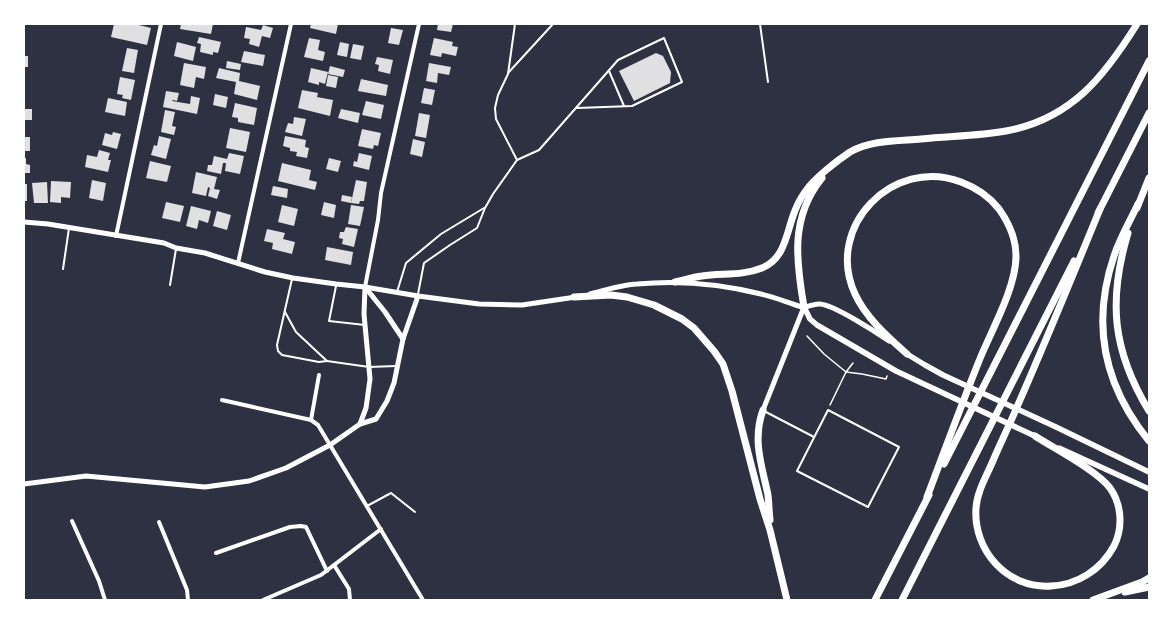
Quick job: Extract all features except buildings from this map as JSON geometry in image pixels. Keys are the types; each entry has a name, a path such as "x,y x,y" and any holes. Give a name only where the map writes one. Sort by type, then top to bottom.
{"highway":[{"path":"675,282 702,276 749,272 762,268 771,263 784,248 794,214 806,191 815,180 851,152 864,147 896,140 1005,131 1035,122 1051,115 1065,107 1089,89 1109,67 1137,24"},
{"path":"875,600 1149,61"},
{"path":"902,600 1149,113"},
{"path":"804,307 797,268 797,241 799,228 803,211 810,194 831,167"},
{"path":"907,354 873,320 855,294 850,280 848,266 849,249 857,222 864,210 886,190 910,178 941,176 972,186 986,195 1005,218 1011,230 1015,244 1016,257 1008,292 979,360 927,497"},
{"path":"1149,178 1121,239 1109,272 1104,294 1102,322 1106,357 1118,393 1127,412 1149,441"},
{"path":"1138,204 1118,273 1115,304 1119,336 1126,364 1149,411"},
{"path":"1035,436 1101,479 1116,498 1119,508 1119,530 1116,541 1110,553 1102,563 1082,578 1058,586 1046,587 1019,581 1006,574 996,565 981,543 976,518 976,506 983,483 1028,383 1100,209"},
{"path":"574,297 611,295 641,301 668,311 682,319 705,340 714,351 728,376 760,499 770,530 787,600"},
{"path":"763,410 758,428 758,438 768,497 770,530"},
{"path":"1093,600 1149,578"},
{"path":"1105,596 1149,587"}],"main road":[{"path":"804,307 810,318 817,325 871,357 924,385 1149,489"},
{"path":"907,354 925,365 1149,472"}],"street":[{"path":"116,236 161,24"},
{"path":"238,263 291,24"},
{"path":"360,424 366,408 370,379 364,314 365,287 378,220 380,194 419,24"},
{"path":"24,222 164,244 176,248 205,253 265,272 293,278 479,304 522,305 574,297 617,287 637,284 675,282 746,290 778,298 804,307 812,304 828,306 883,337 907,354"},
{"path":"365,287 385,312 403,339"},
{"path":"24,484 86,476 204,487 249,481 286,468 330,445 360,424 376,419 387,400 394,383 403,339 418,296"},
{"path":"763,410 804,307"},
{"path":"311,420 319,375"},
{"path":"222,400 311,420 318,425 423,600"},
{"path":"72,521 99,581 105,600"},
{"path":"159,522 187,590 188,600"},
{"path":"216,552 290,527 301,526 306,527 327,571"},
{"path":"266,599 321,575 381,529"},
{"path":"334,565 349,589 350,600"}],"lane":[{"path":"508,74 515,24"},
{"path":"517,160 496,119 495,108 498,95 508,74 553,24"},
{"path":"760,24 768,82"},
{"path":"418,296 424,263 477,228 485,208 493,194 517,160 539,150 618,60 664,38 682,82 632,106 577,108"},
{"path":"609,71 624,106"},
{"path":"397,292 406,263 441,234 485,208"},
{"path":"63,268 69,228"},
{"path":"170,285 176,248"},
{"path":"293,278 277,345 278,351 282,355 320,362 327,361 369,367 397,366"},
{"path":"336,284 329,321 365,325"},
{"path":"285,312 296,332 327,361"},
{"path":"763,410 814,437"},
{"path":"828,410 900,447 868,507 797,471 814,437 828,410"},
{"path":"367,506 391,493 415,512"}],"path":[{"path":"807,336 824,354 846,372 886,379 887,376"},
{"path":"828,410 846,372 853,363"}]}
